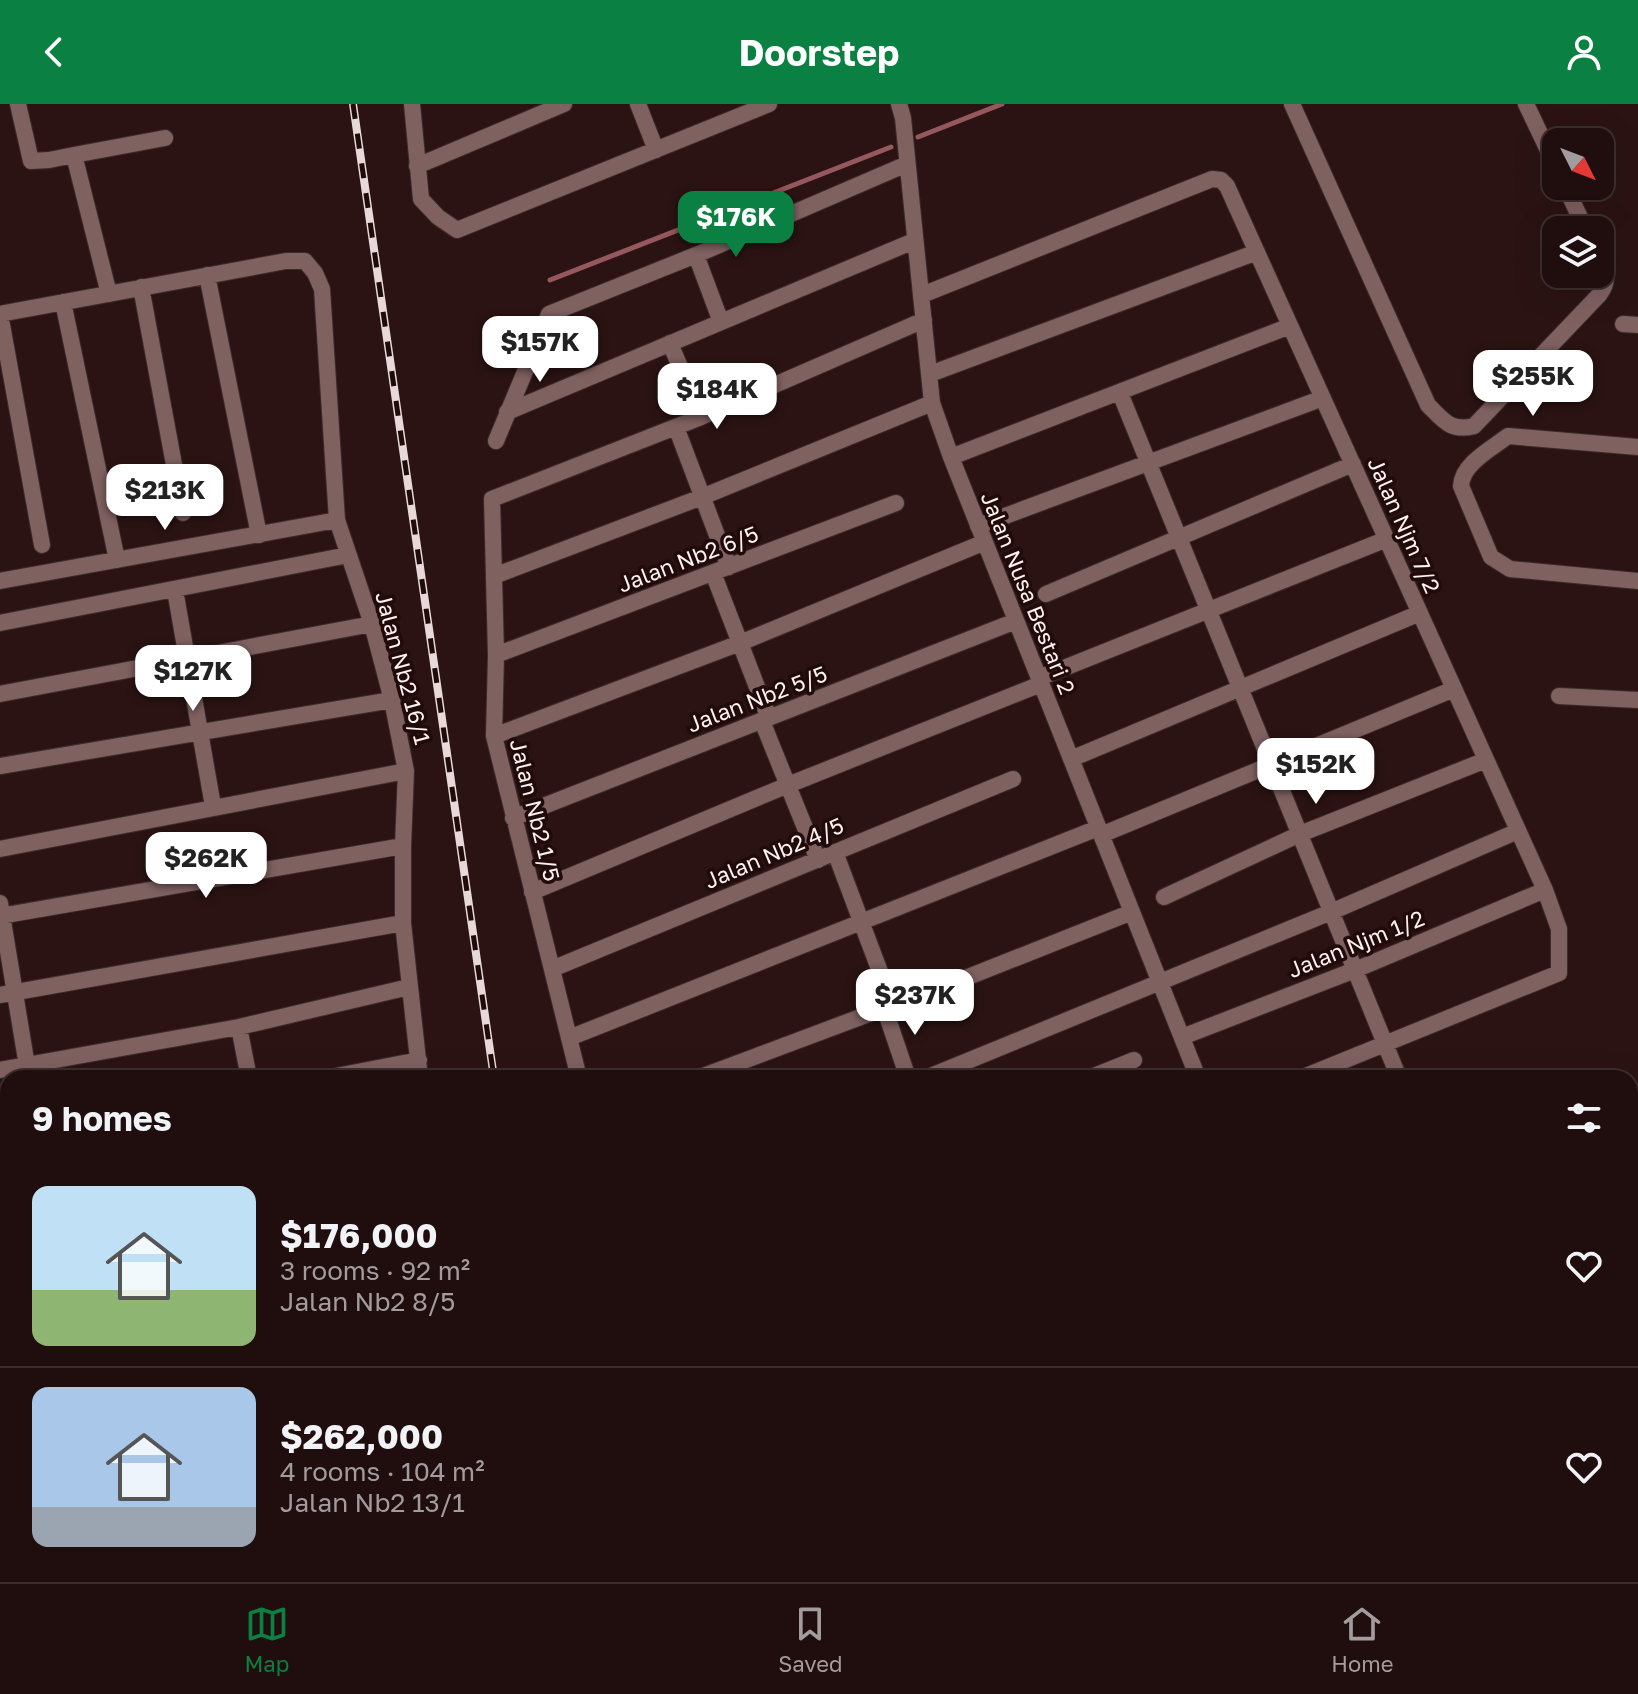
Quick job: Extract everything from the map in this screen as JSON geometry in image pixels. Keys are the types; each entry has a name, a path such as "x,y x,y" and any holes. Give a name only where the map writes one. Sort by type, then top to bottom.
{"street":[{"path":"18,104 31,161 165,138"},
{"path":"412,104 421,199 438,217 457,230 769,104"},
{"path":"417,166 564,104"},
{"path":"638,104 656,150"},
{"name":"Jalan Nusa Bestari 2","path":"899,104 932,403 981,534 1195,1070"},
{"path":"1292,104 1428,405 1448,424 1461,430 1474,426 1604,288"},
{"path":"1526,104 1542,138"},
{"path":"74,155 109,294"},
{"path":"496,441 549,314 907,164"},
{"name":"Jalan Njm 7/2","path":"922,295 1212,179 1221,180 1227,186 1545,890 1559,929 1559,973 1385,1044"},
{"path":"507,412 914,241"},
{"path":"930,374 1257,252"},
{"path":"696,255 721,322"},
{"name":"Jalan Nb2 16/1","path":"207,275 286,261 305,261 322,289 337,520 372,624 406,771 403,923 420,1070"},
{"path":"42,545 0,314 207,275 259,535"},
{"path":"141,287 183,513"},
{"path":"63,302 117,560"},
{"path":"818,860 788,785 740,643 702,497 676,427 924,320"},
{"path":"951,457 1290,326"},
{"path":"670,343 701,417"},
{"path":"1120,393 1396,1070"},
{"path":"494,736 740,643 981,534 1148,463 1323,398"},
{"path":"494,576 702,497 932,403"},
{"name":"Jalan Nb2 1/5","path":"577,1070 494,736 496,655 492,499 676,427"},
{"path":"1638,447 1508,436 1461,477 1461,486 1491,557 1500,564 1510,569 1638,581"},
{"path":"1046,594 1353,464"},
{"name":"Jalan Nb2 6/5","path":"496,655 896,503"},
{"path":"0,581 337,520"},
{"path":"532,892 1208,610 1387,539"},
{"path":"0,623 348,555"},
{"path":"175,590 213,806"},
{"path":"1071,759 1420,613"},
{"name":"Jalan Nb2 5/5","path":"513,818 1016,621"},
{"path":"0,694 372,624"},
{"path":"569,1038 1271,765 1454,689"},
{"path":"1559,696 1638,700"},
{"path":"0,766 392,700"},
{"path":"1164,897 1300,834 1486,760"},
{"path":"0,849 406,771"},
{"name":"Jalan Nb2 4/5","path":"552,969 1013,779"},
{"path":"945,1070 1331,912 1518,831"},
{"path":"27,1070 7,994 1,911 403,846"},
{"path":"835,852 882,977 885,1010 901,1070"},
{"name":"Jalan Njm 1/2","path":"1182,1037 1355,970 1545,890"},
{"path":"719,1070 885,1010 1132,912"},
{"path":"7,994 403,923"},
{"path":"37,1070 409,987"},
{"path":"239,1027 247,1070"},
{"path":"1321,1070 1385,1044"},
{"path":"367,1070 419,1060"},
{"path":"1109,1070 1134,1060"}],"waterway":[{"path":"918,137 1002,104"},
{"path":"550,280 891,147"}],"railway":[{"path":"353,104 493,1070"}]}
